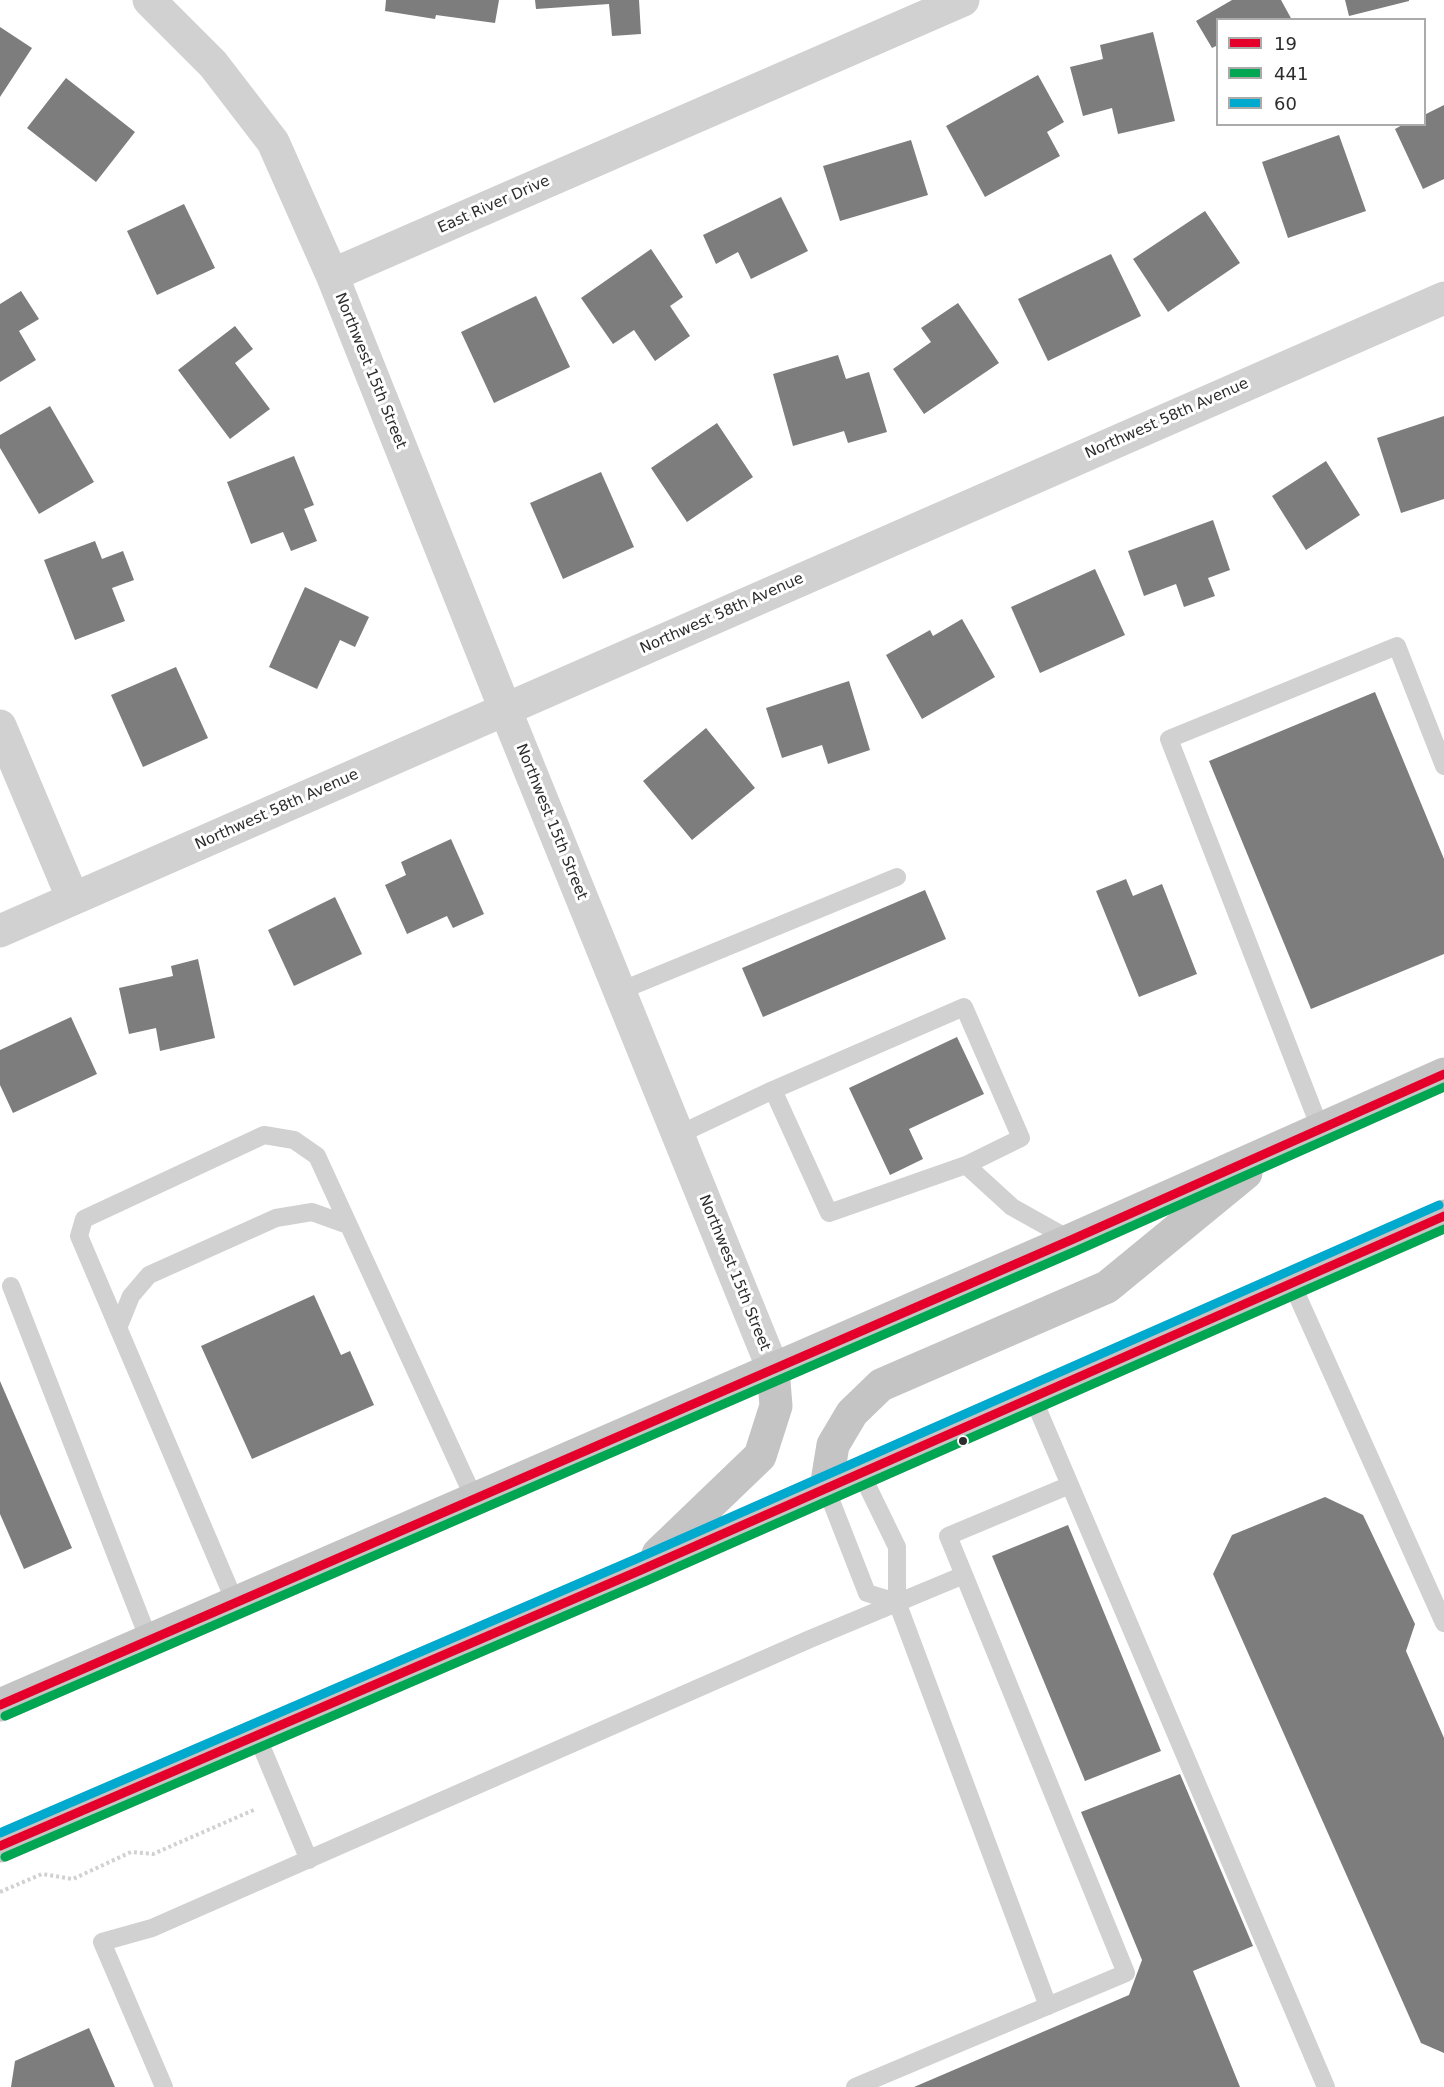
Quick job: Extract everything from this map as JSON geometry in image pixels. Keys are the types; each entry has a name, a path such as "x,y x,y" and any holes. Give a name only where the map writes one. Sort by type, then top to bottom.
{"main road":[{"path":"0,1705 1071,1240 1280,1145 1444,1074"},
{"path":"826,1488 833,1445 852,1413 881,1385 1107,1287 1280,1145"},
{"path":"0,1846 641,1570 1444,1216"},
{"path":"641,1570 760,1456 776,1406 773,1369"}],"street":[{"path":"149,0 213,64 273,142 332,275"},
{"name":"East River Drive","path":"332,275 963,0"},
{"name":"Northwest 15th Street","path":"332,275 505,709 773,1369"},
{"name":"Northwest 58th Avenue","path":"0,931 1444,298"},
{"path":"0,726 74,899"}],"lane":[{"path":"1320,1128 1169,739 1397,646 1444,766"},
{"path":"620,991 897,877"},
{"path":"678,1135 773,1090 964,1007 1021,1138 966,1165 829,1213 773,1090"},
{"path":"235,1602 79,1236 84,1219 264,1135 294,1140 317,1156 474,1498"},
{"path":"966,1165 1012,1207 1071,1240"},
{"path":"118,1328 131,1296 149,1275 266,1222 312,1212 348,1225"},
{"path":"1292,1284 1444,1623"},
{"path":"11,1286 149,1640"},
{"path":"1033,1398 1326,2087"},
{"path":"861,1473 897,1547 897,1602 1048,2006"},
{"path":"855,2087 1126,1973 948,1536 1070,1485"},
{"path":"826,1488 867,1593 897,1602"},
{"path":"164,2087 102,1942 152,1928 897,1602 964,1575"},
{"path":"257,1736 309,1860"}],"path":[{"path":"0,1893 42,1874 74,1879 131,1852 153,1854 282,1798"}],"building":[{"path":"386,0 499,0 495,23 436,15 435,19 385,11"},
{"path":"535,0 639,0 641,34 612,36 609,4 536,9"},
{"path":"1232,0 1281,0 1291,18 1216,18 1216,46 1212,48 1196,21"},
{"path":"1345,0 1409,0 1409,1 1349,16"},
{"path":"0,27 32,48 0,97"},
{"path":"1153,32 1175,121 1118,134 1112,108 1083,116 1070,67 1103,59 1100,45"},
{"path":"1038,75 1064,122 1047,132 1060,156 985,197 946,126"},
{"path":"66,78 135,132 96,182 27,128"},
{"path":"1444,105 1444,179 1423,189 1395,129 1400,126 1426,126 1426,114"},
{"path":"1339,135 1366,211 1288,238 1262,162"},
{"path":"911,140 928,195 840,221 823,166"},
{"path":"781,197 808,251 751,279 738,252 716,264 703,235"},
{"path":"184,204 215,268 157,295 127,231"},
{"path":"1205,211 1240,263 1168,312 1133,259"},
{"path":"651,249 683,297 670,306 690,336 655,361 634,330 613,344 581,298"},
{"path":"1111,254 1141,316 1048,361 1018,299"},
{"path":"21,291 39,319 19,331 36,360 0,382 0,304"},
{"path":"536,296 570,367 494,403 461,332"},
{"path":"958,303 999,363 924,414 893,369 931,342 921,328"},
{"path":"235,326 253,349 235,363 270,409 230,439 178,370"},
{"path":"838,355 846,379 869,372 887,432 848,443 844,431 793,446 773,374"},
{"path":"50,406 94,482 39,514 0,448 0,435"},
{"path":"1444,416 1444,499 1401,513 1377,438"},
{"path":"717,423 753,477 687,522 651,468"},
{"path":"294,456 314,505 304,509 317,541 291,551 283,532 251,544 227,482"},
{"path":"1326,461 1360,515 1306,550 1272,496"},
{"path":"601,472 634,547 563,579 530,503"},
{"path":"1213,520 1230,570 1208,578 1215,596 1184,607 1176,584 1144,596 1128,551"},
{"path":"95,541 102,559 123,551 134,580 112,588 125,621 75,640 44,560"},
{"path":"1095,569 1125,635 1040,673 1011,607"},
{"path":"305,587 369,617 355,647 340,640 317,689 269,667"},
{"path":"962,619 995,677 922,719 886,655 930,630 933,636"},
{"path":"176,667 208,738 143,767 111,695"},
{"path":"849,681 870,750 828,764 822,745 782,758 766,708"},
{"path":"1375,692 1444,859 1444,954 1311,1009 1209,761"},
{"path":"706,728 755,788 692,840 643,781"},
{"path":"451,839 484,914 453,928 447,916 407,934 385,885 406,875 401,862"},
{"path":"1126,879 1133,896 1162,884 1197,974 1139,997 1096,891"},
{"path":"925,890 946,939 763,1017 742,968"},
{"path":"335,897 362,954 294,986 268,930"},
{"path":"198,959 215,1038 160,1051 156,1028 129,1034 119,988 173,976 171,966"},
{"path":"71,1017 97,1074 13,1113 0,1085 0,1050"},
{"path":"957,1037 984,1094 909,1129 923,1159 890,1175 849,1088"},
{"path":"314,1295 341,1355 350,1351 374,1405 252,1459 201,1346"},
{"path":"0,1381 72,1548 24,1569 0,1514"},
{"path":"1325,1497 1363,1515 1415,1624 1406,1651 1444,1738 1444,2053 1421,2043 1213,1574 1232,1535"},
{"path":"1068,1525 1161,1751 1085,1781 992,1556"},
{"path":"1180,1774 1253,1946 1193,1971 1240,2087 914,2087 1129,1995 1142,1960 1081,1812"},
{"path":"89,2028 115,2087 11,2087 15,2061"}],"transit line":[{"name":"19","path":"0,1705 1071,1240 1444,1074"},
{"name":"441","path":"5,1716 1076,1251 1444,1087"},
{"name":"60","path":"0,1833 636,1559 1439,1205"},
{"name":"19","path":"0,1846 641,1570 1444,1216"},
{"name":"441","path":"5,1857 646,1581 1444,1229"}]}
